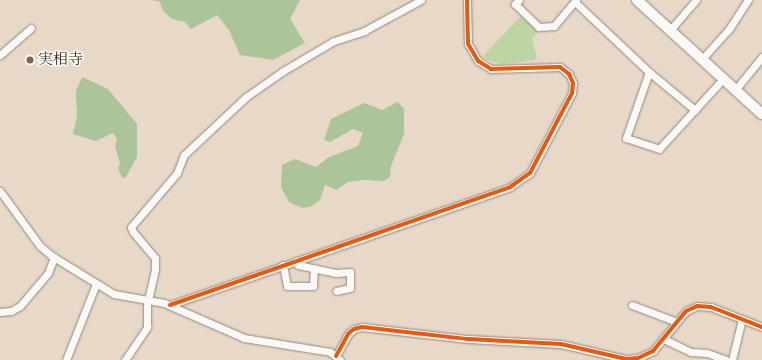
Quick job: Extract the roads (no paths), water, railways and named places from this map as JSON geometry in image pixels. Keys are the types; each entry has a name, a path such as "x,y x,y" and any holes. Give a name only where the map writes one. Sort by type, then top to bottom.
{"street":[{"path":"125,360 147,326 147,300 155,269 155,258 133,232 131,227 177,173 184,155 246,97 283,71 334,41 364,30 421,0"},
{"path":"170,305 510,187 523,179 539,159 572,93 571,78 565,69 552,65 499,70 485,66 474,57 468,44 467,0"},
{"path":"518,0 515,4 539,27 554,26 576,1 649,72 695,110"},
{"path":"637,0 762,114"},
{"path":"670,30 696,0"},
{"path":"702,60 730,29 748,0"},
{"path":"0,55 31,28"},
{"path":"735,90 762,57"},
{"path":"649,72 626,138 658,149 723,79"},
{"path":"0,191 29,233 54,257 114,294 170,305 244,338 338,358 349,333 354,329 362,327 475,340 561,344 622,359 647,355 664,339 686,311 698,306 762,327"},
{"path":"0,312 11,311 20,306 48,273 54,257"},
{"path":"296,261 298,265 335,274 350,272 350,288 336,291"},
{"path":"283,266 287,286 313,286 314,268"},
{"path":"66,360 96,284"},
{"path":"632,305 677,322"},
{"path":"732,360 742,320"},
{"path":"664,339 691,352 706,353 726,360"}],"place":[{"name":"実相寺","path":"30,60"}]}
